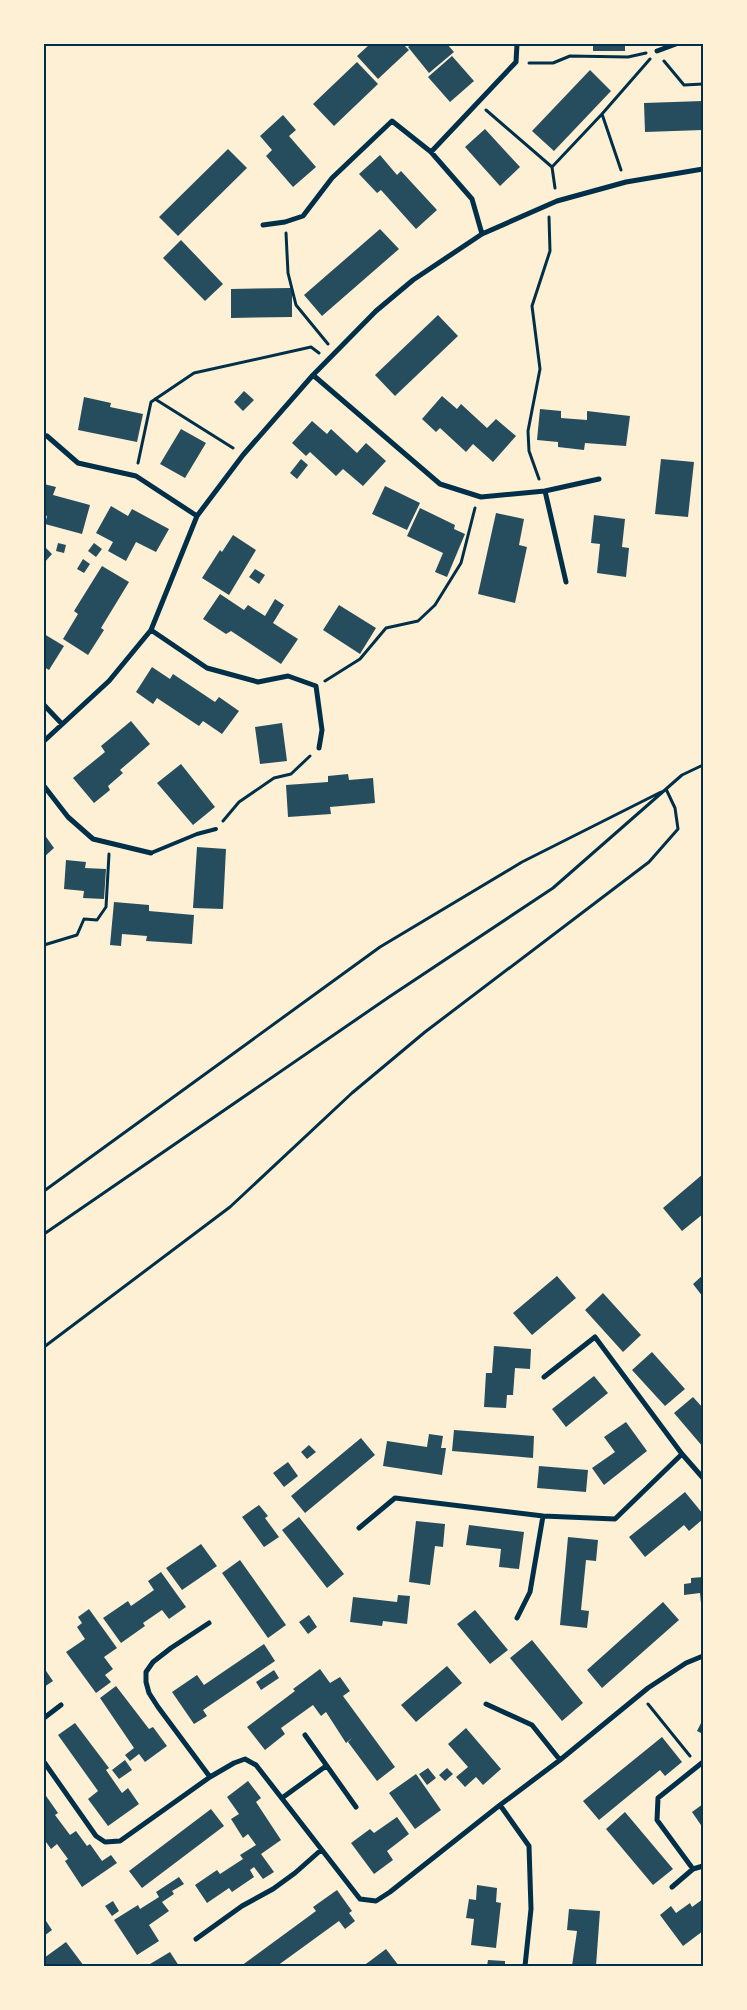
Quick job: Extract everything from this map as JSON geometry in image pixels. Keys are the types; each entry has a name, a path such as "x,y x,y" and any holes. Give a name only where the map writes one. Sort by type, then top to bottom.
{"street":[{"path":"431,152 516,62 517,44"},
{"path":"656,51 676,44"},
{"path":"263,225 285,222 303,216 332,178 392,121 431,152 472,199 482,234"},
{"path":"44,741 109,681 151,630 197,516 243,455 313,375 376,311 413,280 482,234 557,201 626,182 703,169"},
{"path":"313,375 440,484 481,497 545,491 599,479"},
{"path":"47,436 78,462 136,476 197,516"},
{"path":"545,491 566,582"},
{"path":"151,630 207,668 258,682 288,676 316,686 322,730 319,748"},
{"path":"44,705 62,724"},
{"path":"44,786 68,817 92,839 151,852"},
{"path":"544,1378 594,1337 682,1454 703,1478"},
{"path":"359,1528 395,1498 543,1516 614,1519 682,1454"},
{"path":"518,1618 530,1592 543,1516"},
{"path":"209,1623 170,1648 153,1662 146,1672 146,1682 149,1693 158,1707 210,1777"},
{"path":"44,1762 96,1836 105,1842 120,1841 210,1777 245,1759 256,1765 360,1899 376,1901 560,1760 640,1694 686,1663 703,1656"},
{"path":"486,1704 532,1725 560,1760"},
{"path":"44,1718 61,1705"},
{"path":"304,1735 356,1807"},
{"path":"693,1869 657,1820 658,1798 701,1764"},
{"path":"282,1798 326,1766"},
{"path":"500,1805 529,1846 531,1909 525,1966"},
{"path":"196,1938 242,1906 295,1873 321,1850"},
{"path":"672,1887 693,1869 703,1866"}],"lane":[{"path":"151,852 197,834 216,829"}],"path":[{"path":"516,62 553,63 570,56 628,57 656,51"},
{"path":"656,51 684,85 703,84"},
{"path":"552,167 602,114 656,51"},
{"path":"478,103 552,167 557,201"},
{"path":"602,114 626,182"},
{"path":"545,491 529,451 528,431 540,369 532,306 550,251 549,205"},
{"path":"285,222 288,273 296,305 335,352"},
{"path":"136,476 150,402 194,373 311,348 328,359"},
{"path":"155,399 243,455"},
{"path":"316,686 360,659 386,628 418,621 435,605 461,563 478,495"},
{"path":"216,829 239,802 274,778 291,774 319,748"},
{"path":"44,1234 389,997 553,888 682,775 703,765"},
{"path":"44,1190 380,947 522,862 666,790"},
{"path":"44,1347 230,1207 352,1093 425,1032 649,862 678,829 675,808 666,790"},
{"path":"44,945 77,935 84,919 97,920 106,907 110,843"},
{"path":"640,1694 701,1764"}],"building":[{"path":"370,44 403,44 409,50 378,79 357,56"},
{"path":"412,44 447,44 454,52 429,73 408,47"},
{"path":"593,44 625,44 625,51 593,51"},
{"path":"452,56 474,81 450,102 428,77"},
{"path":"357,62 378,84 334,126 313,104"},
{"path":"590,70 611,91 554,151 532,131"},
{"path":"703,101 703,130 645,132 644,103"},
{"path":"283,115 296,130 289,136 316,167 293,187 266,156 272,150 260,136"},
{"path":"485,129 520,167 500,186 465,147"},
{"path":"228,149 247,168 178,236 159,217"},
{"path":"380,155 397,175 401,171 437,210 416,229 381,190 377,193 359,174"},
{"path":"380,229 399,249 322,316 304,295"},
{"path":"181,240 223,284 205,301 163,258"},
{"path":"292,288 292,317 231,318 231,289"},
{"path":"438,315 458,336 395,396 375,375"},
{"path":"244,391 254,400 243,411 234,402"},
{"path":"442,396 457,409 461,404 487,428 496,419 516,436 493,462 473,444 466,452 440,428 436,432 422,419"},
{"path":"84,397 111,403 110,407 143,414 137,442 78,430"},
{"path":"540,409 561,411 561,418 587,420 587,411 630,416 626,446 585,443 584,450 558,447 558,442 537,440"},
{"path":"312,421 327,434 331,429 357,453 366,443 386,461 363,486 343,469 336,476 310,452 306,456 292,443"},
{"path":"181,429 206,443 185,478 160,464"},
{"path":"301,459 308,465 297,479 290,473"},
{"path":"661,459 694,462 688,517 655,514"},
{"path":"44,484 56,487 53,495 90,505 82,534 45,524 47,516 44,515"},
{"path":"385,486 420,503 407,530 372,514"},
{"path":"111,506 128,516 132,509 169,529 156,552 136,542 126,561 108,551 113,542 96,533"},
{"path":"420,508 455,525 454,529 465,534 447,577 435,572 443,553 407,536"},
{"path":"496,513 524,519 519,545 527,547 515,603 478,594"},
{"path":"594,515 625,519 622,547 629,548 626,577 597,573 600,544 591,543"},
{"path":"233,535 256,550 229,595 202,578 220,550 222,552"},
{"path":"58,543 66,545 64,553 56,551"},
{"path":"94,543 102,549 96,557 88,551"},
{"path":"44,548 52,554 44,563"},
{"path":"83,559 90,564 84,573 77,569"},
{"path":"102,566 129,582 101,628 104,630 88,655 63,639 78,614 74,611"},
{"path":"255,569 265,575 259,584 249,577"},
{"path":"220,594 244,610 248,605 265,616 275,599 284,605 273,623 298,639 281,664 231,631 226,634 203,619"},
{"path":"339,605 376,628 360,654 323,630"},
{"path":"44,634 64,646 49,670 44,667"},
{"path":"152,667 170,679 173,674 215,702 219,697 239,711 222,734 203,721 199,726 157,698 153,704 136,692"},
{"path":"131,721 150,744 120,770 123,773 108,786 110,790 94,803 73,778 105,752 101,746"},
{"path":"282,723 287,761 260,764 255,727"},
{"path":"181,764 215,807 193,825 157,783"},
{"path":"348,774 349,780 373,778 375,803 330,807 331,814 288,817 286,785 328,782 328,776"},
{"path":"44,834 54,848 44,857"},
{"path":"197,847 226,849 223,909 193,908"},
{"path":"66,860 86,862 85,868 106,869 104,899 83,898 84,891 64,889"},
{"path":"114,902 149,905 149,911 194,915 192,944 146,941 147,936 122,934 121,946 110,945"},
{"path":"703,1174 703,1214 682,1231 663,1208"},
{"path":"703,1275 703,1297 693,1284"},
{"path":"557,1276 576,1298 532,1335 513,1313"},
{"path":"603,1293 641,1335 623,1352 585,1310"},
{"path":"494,1346 531,1349 530,1369 515,1368 513,1395 507,1395 506,1408 484,1407 486,1373 492,1373"},
{"path":"652,1352 685,1389 665,1406 632,1370"},
{"path":"594,1376 608,1393 566,1427 552,1409"},
{"path":"693,1397 703,1408 703,1447 674,1413"},
{"path":"626,1422 647,1451 604,1485 592,1468 615,1452 604,1437"},
{"path":"454,1430 534,1436 533,1458 452,1451"},
{"path":"429,1434 443,1436 441,1448 446,1448 442,1475 383,1466 387,1441 427,1447"},
{"path":"361,1438 375,1455 305,1513 291,1496"},
{"path":"309,1445 316,1452 307,1459 301,1452"},
{"path":"288,1462 298,1476 284,1487 273,1473"},
{"path":"539,1466 588,1470 586,1492 537,1488"},
{"path":"685,1492 703,1514 703,1519 689,1531 684,1525 645,1557 629,1537"},
{"path":"259,1505 268,1516 265,1518 279,1537 264,1547 242,1517"},
{"path":"299,1517 344,1574 327,1588 282,1530"},
{"path":"416,1521 445,1524 443,1547 435,1546 430,1585 409,1582"},
{"path":"469,1525 524,1532 519,1569 499,1567 501,1549 466,1545"},
{"path":"568,1537 598,1540 596,1561 586,1560 581,1610 589,1611 587,1628 560,1625"},
{"path":"201,1544 217,1566 182,1590 166,1568"},
{"path":"240,1560 286,1625 268,1638 222,1573"},
{"path":"161,1572 186,1607 169,1619 162,1610 143,1623 145,1626 121,1643 103,1618 128,1601 131,1606 154,1590 148,1581"},
{"path":"703,1577 702,1613 700,1593 684,1595 684,1584 691,1583 691,1578"},
{"path":"398,1595 410,1596 407,1624 383,1621 382,1626 350,1622 353,1597 397,1602"},
{"path":"663,1602 679,1620 602,1688 587,1670"},
{"path":"89,1609 117,1648 104,1657 113,1669 105,1675 111,1682 96,1693 66,1652 85,1639 77,1627 82,1623 78,1617"},
{"path":"475,1610 508,1650 490,1664 457,1624"},
{"path":"309,1615 317,1627 308,1634 299,1622"},
{"path":"532,1640 583,1703 562,1721 510,1658"},
{"path":"264,1644 275,1661 203,1710 207,1716 194,1724 172,1692 197,1675 204,1685"},
{"path":"447,1666 462,1683 416,1722 401,1705"},
{"path":"44,1668 53,1681 44,1687"},
{"path":"320,1669 330,1683 340,1677 350,1691 343,1696 395,1767 377,1781 348,1742 352,1738 346,1743 326,1712 321,1716 313,1705 281,1728 285,1734 265,1750 247,1727 295,1691 293,1689"},
{"path":"274,1670 279,1678 261,1690 256,1682"},
{"path":"116,1686 149,1729 153,1727 167,1746 145,1762 139,1754 130,1761 125,1755 134,1748 100,1698"},
{"path":"703,1719 703,1734 697,1731"},
{"path":"75,1723 109,1768 106,1770 122,1793 128,1788 139,1804 108,1826 88,1799 98,1791 58,1735"},
{"path":"466,1728 501,1769 483,1785 476,1777 465,1787 456,1777 468,1767 448,1744"},
{"path":"662,1737 682,1762 665,1776 660,1770 599,1820 583,1801"},
{"path":"125,1760 132,1770 119,1779 112,1770"},
{"path":"428,1768 436,1778 427,1785 419,1774"},
{"path":"447,1768 453,1774 445,1781 439,1775"},
{"path":"416,1774 441,1810 415,1829 389,1793"},
{"path":"248,1781 261,1798 256,1802 281,1840 261,1854 274,1872 263,1879 254,1867 250,1870 254,1877 232,1892 229,1888 207,1903 195,1885 217,1870 220,1874 243,1859 240,1855 256,1845 248,1834 243,1838 231,1819 239,1814 227,1797"},
{"path":"44,1793 58,1813 55,1815 70,1835 76,1831 87,1846 90,1844 102,1861 111,1855 117,1863 82,1887 65,1861 68,1859 57,1844 51,1849 46,1842 44,1844"},
{"path":"703,1804 703,1828 692,1812"},
{"path":"211,1809 224,1826 142,1888 129,1871"},
{"path":"625,1812 673,1869 653,1885 606,1829"},
{"path":"397,1817 409,1834 387,1851 393,1860 374,1874 351,1843 370,1829 374,1833"},
{"path":"179,1877 184,1884 172,1891 174,1894 162,1902 169,1911 149,1925 159,1941 137,1955 114,1920 138,1905 140,1909 159,1897 156,1892"},
{"path":"477,1885 497,1888 496,1902 501,1903 496,1948 471,1945 474,1919 466,1918 469,1899 476,1900"},
{"path":"337,1890 352,1911 349,1913 355,1921 345,1929 339,1921 277,1966 241,1966 316,1911 313,1907"},
{"path":"703,1899 703,1931 683,1946 660,1915 671,1906 676,1913 690,1903 692,1907"},
{"path":"113,1901 119,1911 112,1916 105,1906"},
{"path":"569,1909 600,1911 596,1966 572,1966 577,1931 567,1930"},
{"path":"44,1918 52,1930 44,1936"},
{"path":"66,1942 84,1966 46,1966 44,1958"},
{"path":"386,1949 399,1966 363,1966 370,1961"},
{"path":"170,1952 179,1966 151,1966 150,1964"},
{"path":"488,1960 505,1961 505,1966 487,1966"}]}
